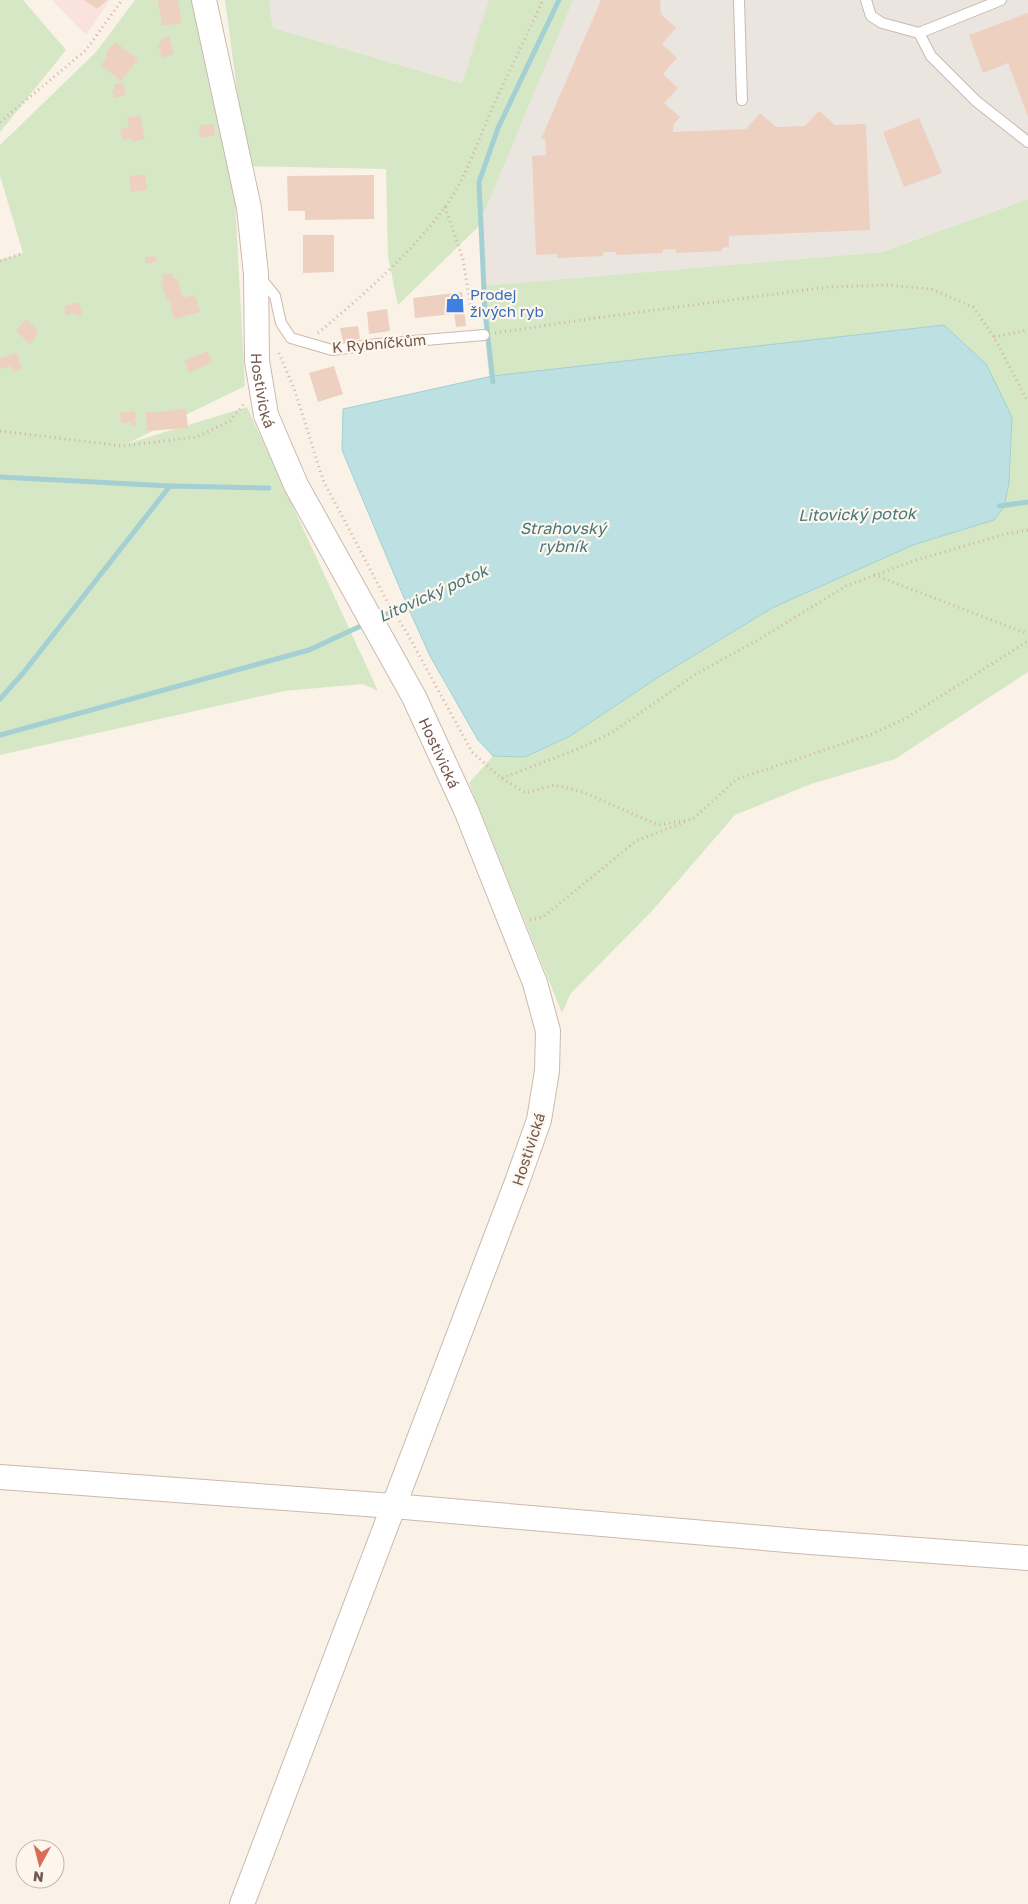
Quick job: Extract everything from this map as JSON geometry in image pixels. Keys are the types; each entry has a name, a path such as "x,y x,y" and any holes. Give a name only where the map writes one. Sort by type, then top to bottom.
{"street":[{"name":"Hostivická","path":"204,0 249,208 265,366 266,415 296,485 414,697 466,810 535,983 548,1032 547,1071 539,1120 242,1904"},
{"path":"0,1477 393,1506 810,1542 1028,1558"}],"lane":[{"path":"739,0 742,100"},
{"path":"866,0 871,16 882,23 919,34 1002,0"},
{"path":"919,34 932,56 976,101 1028,142"},
{"name":"K Rybníčkům","path":"256,274 275,296 281,323 291,338 332,350 484,335"}],"path":[{"path":"0,122 86,50 122,0"},
{"path":"0,431 122,446 197,437 230,421 265,366 307,342 358,300 408,250 445,207 458,186 543,0"},
{"path":"445,207 463,259 484,335 828,287 886,285 931,289 973,307 994,337 1028,402"},
{"path":"0,261 23,253"},
{"path":"994,337 1028,330"},
{"path":"265,366 295,390 323,480 388,603 407,633 472,752 501,778 526,793 554,785 583,792 658,825 693,820"},
{"path":"501,778 578,749 613,732 696,674 758,640 846,586 916,560 1006,534 1028,530"},
{"path":"874,575 1028,634"},
{"path":"511,925 543,918 636,840 693,820 737,779 872,734 906,718 1028,641"}],"shaded area":[{"path":"52,0 110,0 86,35"},
{"path":"269,0 489,0 463,83 273,28"},
{"path":"564,0 1028,0 1028,199 882,252 481,286 482,181"}],"green space":[{"path":"0,0 23,0 66,50 0,132"},
{"path":"135,0 193,0 235,200 245,386 126,444 247,407 378,691 363,684 284,691 0,755 0,260 23,253 0,176 0,145 96,52"},
{"path":"225,0 269,0 273,28 462,83 489,0 573,0 478,227 398,305 388,257 386,169 247,166"},
{"path":"1028,199 1028,672 895,759 811,784 735,815 651,912 571,993 562,1013 469,783 493,756 525,757 570,736 660,676 772,608 913,545 994,520 1004,507 1009,483 1012,417 944,325 489,377 481,286 882,252"}],"water":[{"name":"Strahovský rybník","path":"944,325 986,364 1012,417 1009,483 1004,507 994,520 913,545 772,608 660,676 570,736 525,757 493,756 478,740 430,656 342,450 343,409 492,376"}],"building":[{"path":"84,0 107,0 97,9"},
{"path":"158,0 178,0 182,23 162,26"},
{"path":"601,0 660,0 661,14 676,28 662,44 677,58 663,74 678,88 664,103 680,117 673,125 673,132 746,129 760,113 776,127 805,126 819,111 835,125 866,124 870,230 729,236 729,247 722,248 722,251 676,253 676,249 662,250 663,253 616,255 616,252 603,252 603,256 557,258 557,254 536,255 532,156 546,155 545,139 541,139"},
{"path":"1028,13 1028,117 1008,63 983,73 969,35"},
{"path":"169,36 174,54 162,58 158,45 161,43 160,40"},
{"path":"115,42 138,59 121,81 101,65 108,56 105,54"},
{"path":"123,82 126,95 114,98 112,91 115,90 114,85"},
{"path":"140,115 145,139 133,142 132,138 123,140 120,129 129,127 127,118"},
{"path":"919,118 942,173 904,187 883,132"},
{"path":"214,124 215,136 200,137 199,125"},
{"path":"145,174 147,190 131,192 129,176"},
{"path":"374,175 374,219 305,220 305,211 288,211 287,176"},
{"path":"303,235 334,235 334,272 303,273"},
{"path":"156,256 157,262 146,264 145,257"},
{"path":"172,273 174,279 177,278 183,298 195,295 200,312 174,319 169,298 166,299 161,282 164,281 162,275"},
{"path":"462,292 466,326 456,327 454,314 415,318 413,298"},
{"path":"79,302 82,314 77,316 76,313 66,315 64,306"},
{"path":"387,309 390,331 369,334 367,312"},
{"path":"26,319 38,330 35,333 38,335 30,344 16,331"},
{"path":"358,326 360,339 343,342 340,328"},
{"path":"208,351 212,362 189,373 184,361"},
{"path":"17,353 22,369 12,372 11,366 0,369 0,358"},
{"path":"334,366 343,394 318,402 309,373"},
{"path":"186,408 188,428 147,431 146,412 154,411 154,413"},
{"path":"135,411 136,425 131,426 131,422 121,423 120,413"}],"waterway":[{"path":"493,382 485,312 479,182 498,128 559,0"},
{"path":"0,477 170,486"},
{"path":"0,699 24,672 170,486 269,488"},
{"name":"Litovický potok","path":"999,506 1028,502"},
{"name":"Litovický potok","path":"378,618 413,602"},
{"name":"Litovický potok","path":"0,735 309,650 365,624"}],"place":[{"name":"Prodej živých ryb","path":"455,303"}]}
